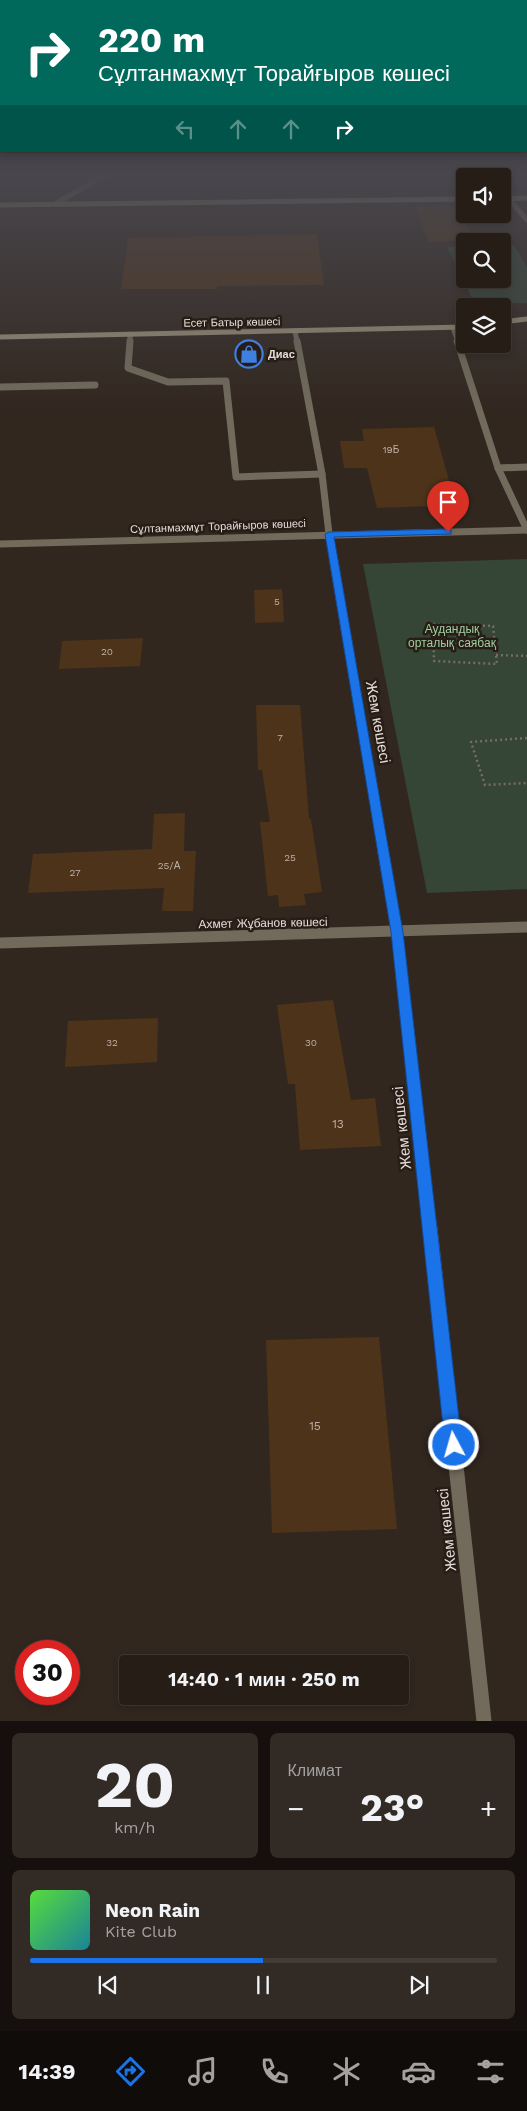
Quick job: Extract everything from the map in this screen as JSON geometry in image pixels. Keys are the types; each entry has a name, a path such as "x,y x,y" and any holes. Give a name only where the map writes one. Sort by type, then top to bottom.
{"street":[{"path":"511,321 527,319"},
{"path":"453,328 498,468 527,530"},
{"name":"Есет Батыр көшесі","path":"0,336 456,328"},
{"name":"Жем көшесі","path":"295,331 322,474 329,534 397,932 484,1721"},
{"path":"130,334 128,368 168,382 226,381 236,477 322,474"},
{"path":"0,387 94,385"},
{"path":"498,468 527,467"},
{"name":"Сұлтанмахмұт Торайғыров көшесі","path":"0,544 527,530"},
{"name":"Ахмет Жұбанов көшесі","path":"0,943 527,927"}],"path":[{"path":"433,624 493,626 496,655 497,664 434,661 433,624"},
{"path":"496,655 527,656"},
{"path":"527,738 471,742 484,785 527,783"}],"green space":[{"path":"450,252 456,252 456,265"},
{"path":"511,252 518,252 527,267 527,303 511,303 511,298 472,298 467,288 511,288"},
{"name":"Аудандық орталық саябақ","path":"527,559 527,889 427,893 363,564"}],"building":[{"path":"126,252 320,252 324,285 217,286 217,289 121,289"},
{"path":"434,427 456,505 377,508 367,468 344,468 340,441 364,441 362,429"},
{"path":"282,589 284,622 255,623 254,590"},
{"path":"143,638 140,666 59,669 62,641"},
{"path":"256,705 300,705 309,819 311,819 322,892 304,894 306,905 279,907 278,895 268,896 260,822 270,822 262,770 258,770"},
{"path":"185,813 184,851 196,851 193,911 162,911 164,888 28,893 33,854 152,849 154,814"},
{"path":"333,1000 351,1100 375,1098 381,1146 300,1150 295,1084 288,1084 277,1005"},
{"path":"158,1018 157,1062 65,1067 68,1021"},
{"path":"379,1337 397,1529 272,1533 266,1340"}],"place":[{"name":"Диас","path":"249,354"}],"route":[{"path":"448,532 329,534 397,932 454,1445"}]}
